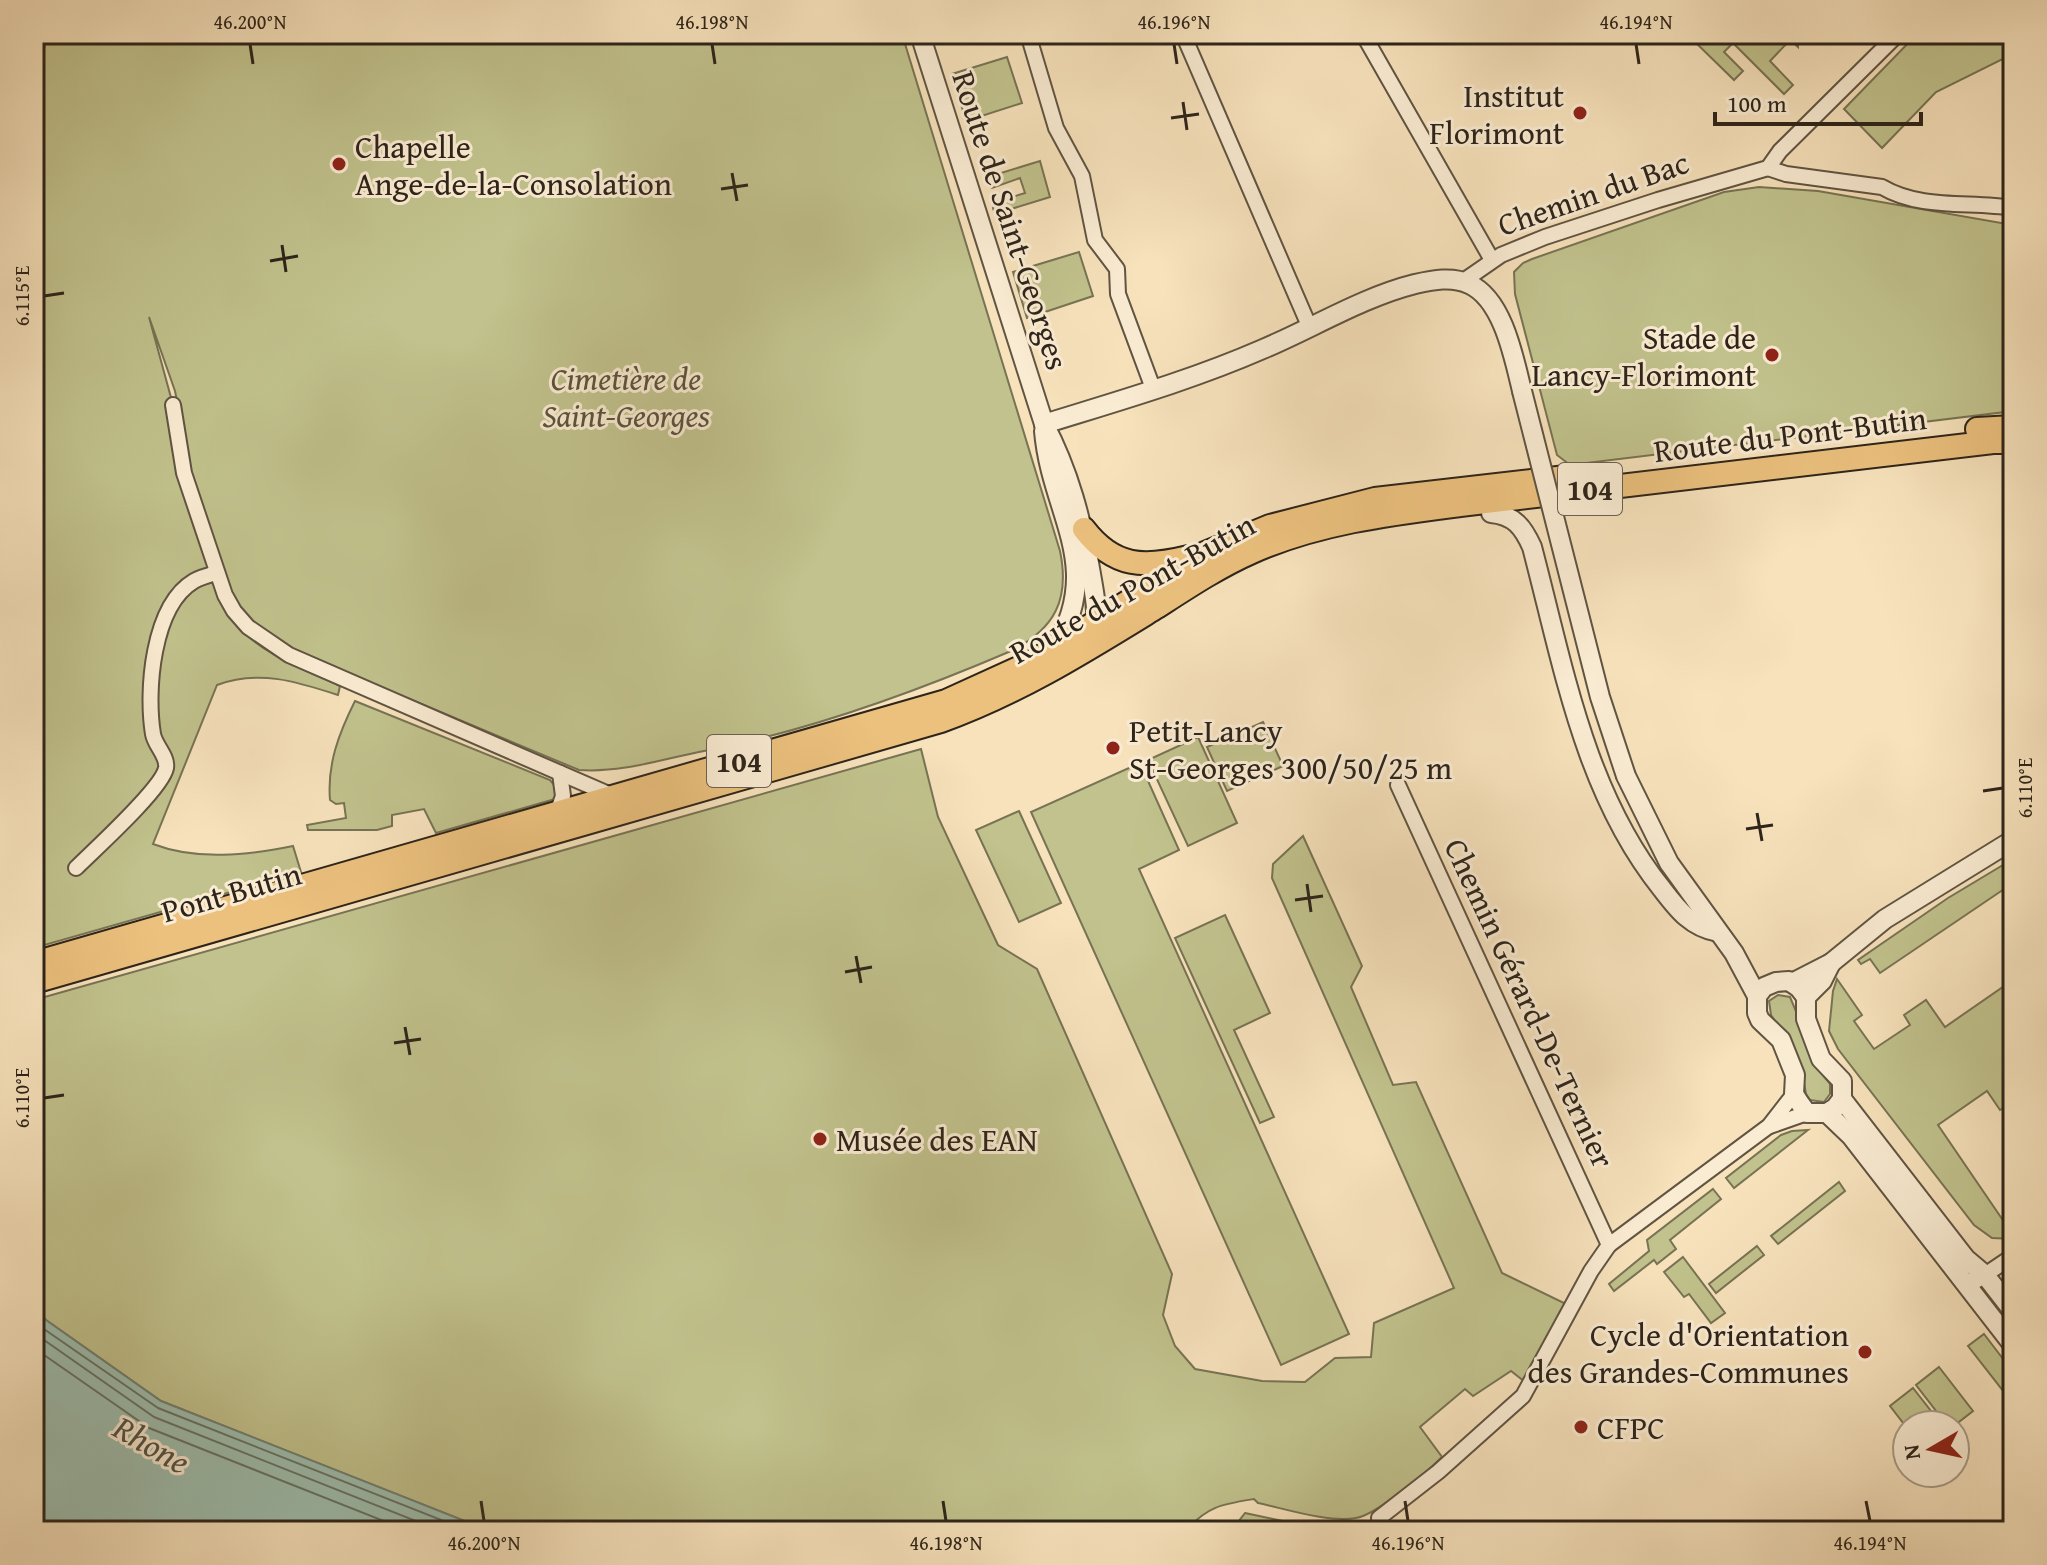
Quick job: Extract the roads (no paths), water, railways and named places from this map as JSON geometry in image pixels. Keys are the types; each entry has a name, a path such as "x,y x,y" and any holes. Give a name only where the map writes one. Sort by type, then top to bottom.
{"main road":[{"name":"Route du Pont-Butin","path":"442,856 932,724 1025,686 1095,645 1260,530 1307,515 1419,492 2013,427"},
{"name":"Route du Pont-Butin","path":"442,856 557,813 928,707 1006,676 1097,622 1213,560 1350,522 1409,511 2013,442"},
{"path":"1084,529 1107,553 1130,562 1157,564 1213,560 1351,533 1491,513"},
{"name":"Pont Butin","path":"34,963 442,856"},
{"name":"Pont Butin","path":"34,982 442,856"}],"street":[{"name":"Route de Saint-Georges","path":"920,34 1044,424 1061,456 1084,529 1097,622 1095,645"},
{"path":"1028,34 1056,128 1082,176 1095,240 1117,269 1118,294 1154,391"},
{"path":"1183,34 1310,328"},
{"path":"1363,34 1492,260"},
{"path":"1898,34 1780,151 1768,168 1786,174 1882,187 1894,195 1959,206 1987,204 2013,208"},
{"name":"Chemin du Bac","path":"1462,282 1492,260 1545,237 1768,168"},
{"path":"1044,424 1154,391 1255,352 1403,288 1441,280 1462,282 1472,285 1485,296 1510,345 1592,668 1626,776 1669,863 1734,953 1757,996 1760,1020 1781,1040 1795,1075 1794,1094 1769,1126 1609,1245 1599,1256 1523,1396 1438,1472 1379,1518"},
{"path":"173,405 184,473 217,573 234,611 248,627 277,648 347,682 614,797"},
{"name":"Route de Saint-Georges","path":"1044,424 1046,459 1073,543 1078,575 1073,610 1054,649"},
{"path":"1491,513 1510,517 1519,524 1532,547 1584,740 1620,827 1650,874 1678,909 1693,925 1718,932"},
{"path":"76,868 154,789 165,771 164,758 153,734 150,680 153,654 162,628 180,594 193,582 217,573"},
{"path":"557,813 563,796 560,773"},
{"name":"Chemin Gérard-De-Ternier","path":"1398,785 1609,1245"},
{"path":"1757,996 1764,987 1831,963 1885,919 2013,840"},
{"path":"1734,953 1755,970 1784,982 1806,997"},
{"path":"1806,997 1822,981 1831,963"},
{"path":"1806,997 1809,1029 1821,1059 1842,1081 1842,1099 1966,1259 1985,1275 2013,1311"},
{"path":"1794,1094 1807,1113"},
{"path":"1769,1126 1807,1113 1827,1113 1842,1099"},
{"path":"1827,1113 1851,1136 2013,1345"},
{"path":"1965,1281 1976,1281 2013,1256"}],"water":[{"name":"Rhone","path":"34,1305 46,1320 161,1401 490,1531 53,1531 34,1517"}],"place":[{"name":"Institut Florimont","path":"1580,113"},
{"name":"Chapelle Ange-de-la-Consolation","path":"339,164"},
{"name":"Stade de Lancy-Florimont","path":"1772,355"},
{"name":"Petit-Lancy St-Georges 300/50/25 m","path":"1113,748"},
{"name":"Musée des EAN","path":"820,1139"},
{"name":"Cycle d'Orientation des Grandes-Communes","path":"1865,1352"},
{"name":"CFPC","path":"1581,1427"}],"park label":[{"name":"Cimetière de Saint-Georges","path":"626,396"}]}
